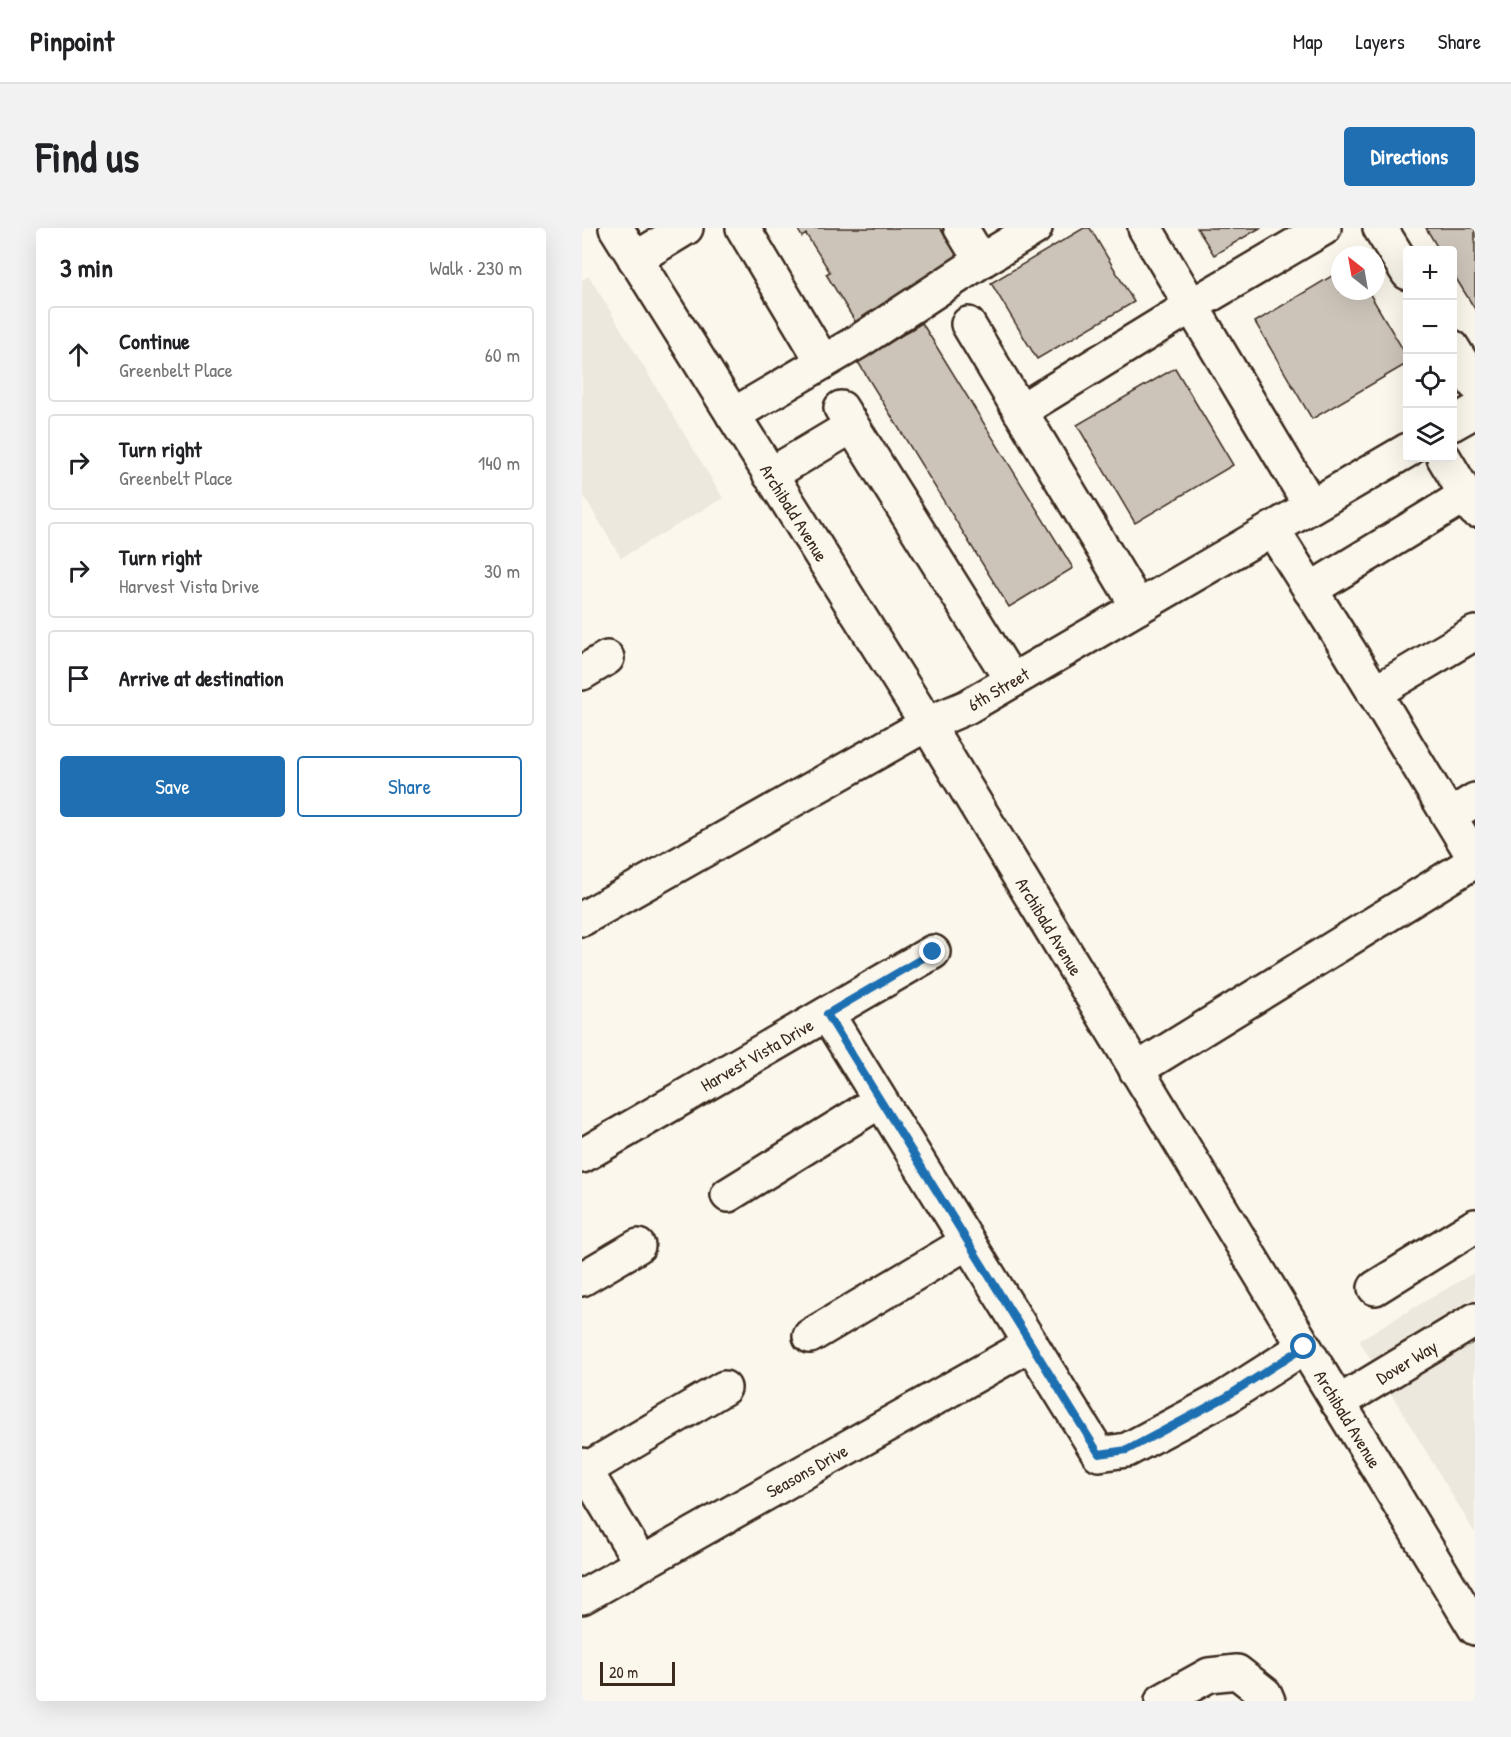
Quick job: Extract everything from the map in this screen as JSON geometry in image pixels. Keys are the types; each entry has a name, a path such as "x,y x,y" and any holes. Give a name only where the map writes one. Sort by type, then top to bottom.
{"main road":[{"name":"Archibald Avenue","path":"616,228 927,724 1475,1628"},
{"path":"635,259 686,228"},
{"path":"743,228 823,362"},
{"path":"961,228 981,261"},
{"path":"733,415 859,341 1035,228"},
{"path":"1145,228 1311,506"},
{"path":"1020,411 1324,228"},
{"path":"1380,228 1403,266"},
{"path":"968,324 1138,607"},
{"path":"1456,354 1475,384"},
{"path":"1457,421 1475,411"},
{"path":"770,475 846,417 1012,681"},
{"name":"6th Street","path":"582,919 927,724 967,707 1403,452"},
{"path":"1310,590 1469,495 1447,462"},
{"path":"1136,1070 1475,860 1462,808 1374,693 1272,529"},
{"path":"1374,693 1475,633"},
{"name":"Harvest Vista Drive","path":"582,1156 933,952"},
{"path":"827,1014 1099,1454 1127,1450 1226,1397 1304,1347"},
{"path":"728,1195 880,1101"},
{"path":"1375,1288 1475,1226"},
{"path":"810,1336 968,1242"},
{"path":"582,1279 638,1246"},
{"name":"Dover Way","path":"1338,1403 1475,1320"},
{"name":"Seasons Drive","path":"582,1597 1031,1344"},
{"path":"641,1563 583,1469 724,1388"},
{"path":"1162,1701 1209,1675 1237,1672 1265,1694 1268,1701"}],"shaded area":[{"path":"589,276 723,498 621,558 582,493 582,280"},
{"path":"1475,1272 1475,1533 1359,1340"}],"building":[{"path":"797,228 940,228 959,259 856,323 826,274 830,272 806,234 802,237"},
{"path":"1084,228 1090,228 1134,302 1037,359 991,283"},
{"path":"1197,228 1260,228 1214,255"},
{"path":"1426,228 1475,228 1475,309 1457,280 1457,246 1437,246"},
{"path":"1331,276 1331,300 1373,300 1403,350 1403,366 1312,419 1255,322"},
{"path":"922,323 1073,568 1009,607 858,362"},
{"path":"1175,368 1233,465 1135,523 1077,425"}],"route":[{"path":"933,952 827,1014 1099,1454 1127,1450 1226,1397 1304,1347"}]}
